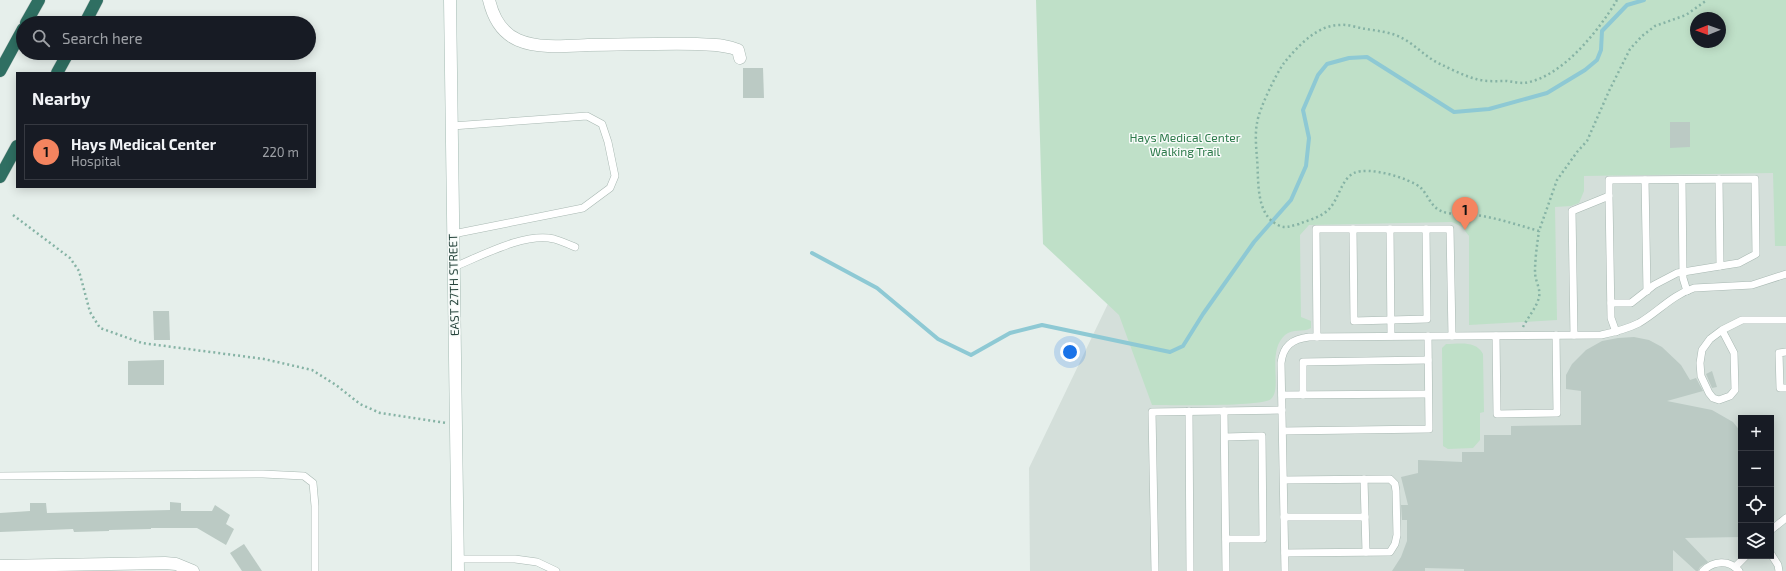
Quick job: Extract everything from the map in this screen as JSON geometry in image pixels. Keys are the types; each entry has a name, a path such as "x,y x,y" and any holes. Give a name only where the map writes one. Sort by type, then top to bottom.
{"highway":[{"path":"30,16 39,0"},
{"path":"89,16 98,0"},
{"path":"0,71 16,42"},
{"path":"58,72 64,60"},
{"path":"0,177 16,148"}],"main road":[{"name":"EAST 27TH STREET","path":"450,0 458,565"},
{"path":"489,0 496,20 506,32 519,40 533,44 561,46 678,44 728,46 738,50 740,58"},
{"path":"0,566 165,563 181,566 193,571"}],"lane":[{"path":"452,126 587,116 602,124 608,142 614,176 610,188 583,208 453,234"},
{"path":"1719,179 1720,266"},
{"path":"1611,303 1631,303 1654,285 1682,272 1739,263 1756,254 1755,179 1609,180 1611,318 1616,332"},
{"path":"1645,180 1647,291"},
{"path":"1682,180 1682,278 1687,291"},
{"path":"1574,335 1572,211 1609,196"},
{"path":"1353,229 1354,321 1427,319 1426,229"},
{"path":"1317,337 1316,230 1353,229 1450,229 1452,336"},
{"path":"1390,229 1391,336"},
{"path":"454,267 534,238 554,239 575,246"},
{"path":"1285,571 1282,363 1286,348 1292,341 1317,337 1601,335 1616,332 1640,322 1665,303 1694,288 1752,285 1786,274"},
{"path":"1722,330 1734,353 1735,390 1730,396 1719,400 1713,398 1706,388 1702,376 1700,363 1702,350 1706,344 1722,330 1742,320 1786,320"},
{"path":"1496,336 1497,414 1557,413 1556,335"},
{"path":"1283,431 1429,429 1428,336"},
{"path":"1786,352 1779,353 1780,388 1786,388"},
{"path":"1303,395 1303,362 1428,360"},
{"path":"1282,395 1428,394"},
{"path":"1155,571 1152,412 1282,410"},
{"path":"1189,411 1190,571"},
{"path":"1224,411 1226,571"},
{"path":"1224,437 1262,436 1263,539 1226,539"},
{"path":"0,476 263,474 304,476 313,483 315,506 315,571"},
{"path":"1364,479 1366,552"},
{"path":"1284,480 1390,479 1393,481 1396,491 1397,535 1395,544 1390,552 1285,553"},
{"path":"1284,517 1365,517"},
{"path":"1774,528 1786,518"},
{"path":"458,565 515,559 536,562 556,571"},
{"path":"1703,571 1714,563 1722,562 1737,569 1744,559"},
{"path":"1774,559 1781,570"}],"path":[{"path":"1539,231 1514,223 1477,215 1441,211 1433,204 1421,188 1411,181 1379,172 1366,171 1354,173 1342,185 1338,195 1325,213 1288,227 1279,226 1267,218 1262,206 1260,193 1257,123 1281,67 1294,50 1310,36 1328,27 1340,25 1391,33 1413,44 1421,52 1438,63 1478,80 1524,83 1546,75 1562,65 1605,20 1617,0"},
{"path":"1520,331 1539,297 1540,291 1536,283 1535,273 1539,231 1557,180 1577,152 1587,141 1609,91 1630,50 1642,36 1655,26 1686,15 1707,0"},
{"path":"13,215 70,258 79,272 90,312 100,328 142,343 264,359 312,370 336,385 360,404 380,413 414,417 456,425"}],"shaded area":[{"path":"1254,0 1786,0 1786,571 1030,571 1029,468"}],"green space":[{"name":"Hays Medical Center Walking Trail","path":"1036,0 1786,0 1786,246 1775,246 1773,173 1584,176 1584,191 1579,203 1571,206 1555,207 1557,320 1469,325 1469,236 1462,227 1452,222 1309,225 1300,235 1301,317 1311,321 1311,328 1288,333 1279,342 1275,360 1276,387 1271,399 1264,402 1215,405 1152,405 1119,315 1043,244"},
{"path":"1462,343 1472,345 1483,354 1484,412 1480,413 1480,440 1473,448 1448,449 1443,446 1442,348 1446,344"}],"building":[{"path":"743,68 763,68 764,98 743,98"},
{"path":"1670,122 1690,122 1690,147 1670,148"},
{"path":"153,311 169,311 170,340 154,340"},
{"path":"1634,337 1649,340 1662,347 1681,365 1690,380 1696,378 1703,391 1667,401 1712,410 1733,422 1738,428 1738,537 1685,538 1708,562 1700,567 1698,571 1696,571 1673,550 1673,571 1464,571 1464,569 1425,568 1425,571 1392,571 1401,557 1407,541 1407,520 1402,520 1401,505 1408,505 1401,477 1418,473 1418,460 1462,462 1462,452 1484,452 1484,435 1511,435 1511,426 1581,425 1581,391 1566,389 1566,375 1572,364 1586,350 1602,341"},
{"path":"164,360 164,385 128,385 128,361"},
{"path":"1712,371 1717,387 1712,388 1706,374"},
{"path":"170,502 181,503 181,511 212,511 215,505 230,515 226,524 234,529 226,545 197,528 151,528 74,532 73,529 0,532 0,513 30,511 30,503 46,503 47,513 170,510"},
{"path":"244,544 262,571 242,571 230,553"}],"waterway":[{"path":"812,253 877,288 938,339 971,355 1010,333 1042,325 1170,352 1183,346 1203,314 1254,242 1291,200 1306,166 1309,138 1303,110 1318,75 1327,64 1349,58 1367,57 1454,112 1489,109 1547,93 1585,70 1597,60 1601,50 1602,31 1627,5 1644,0"}],"place":[{"name":"Hays Medical Center","path":"1465,230"}]}
